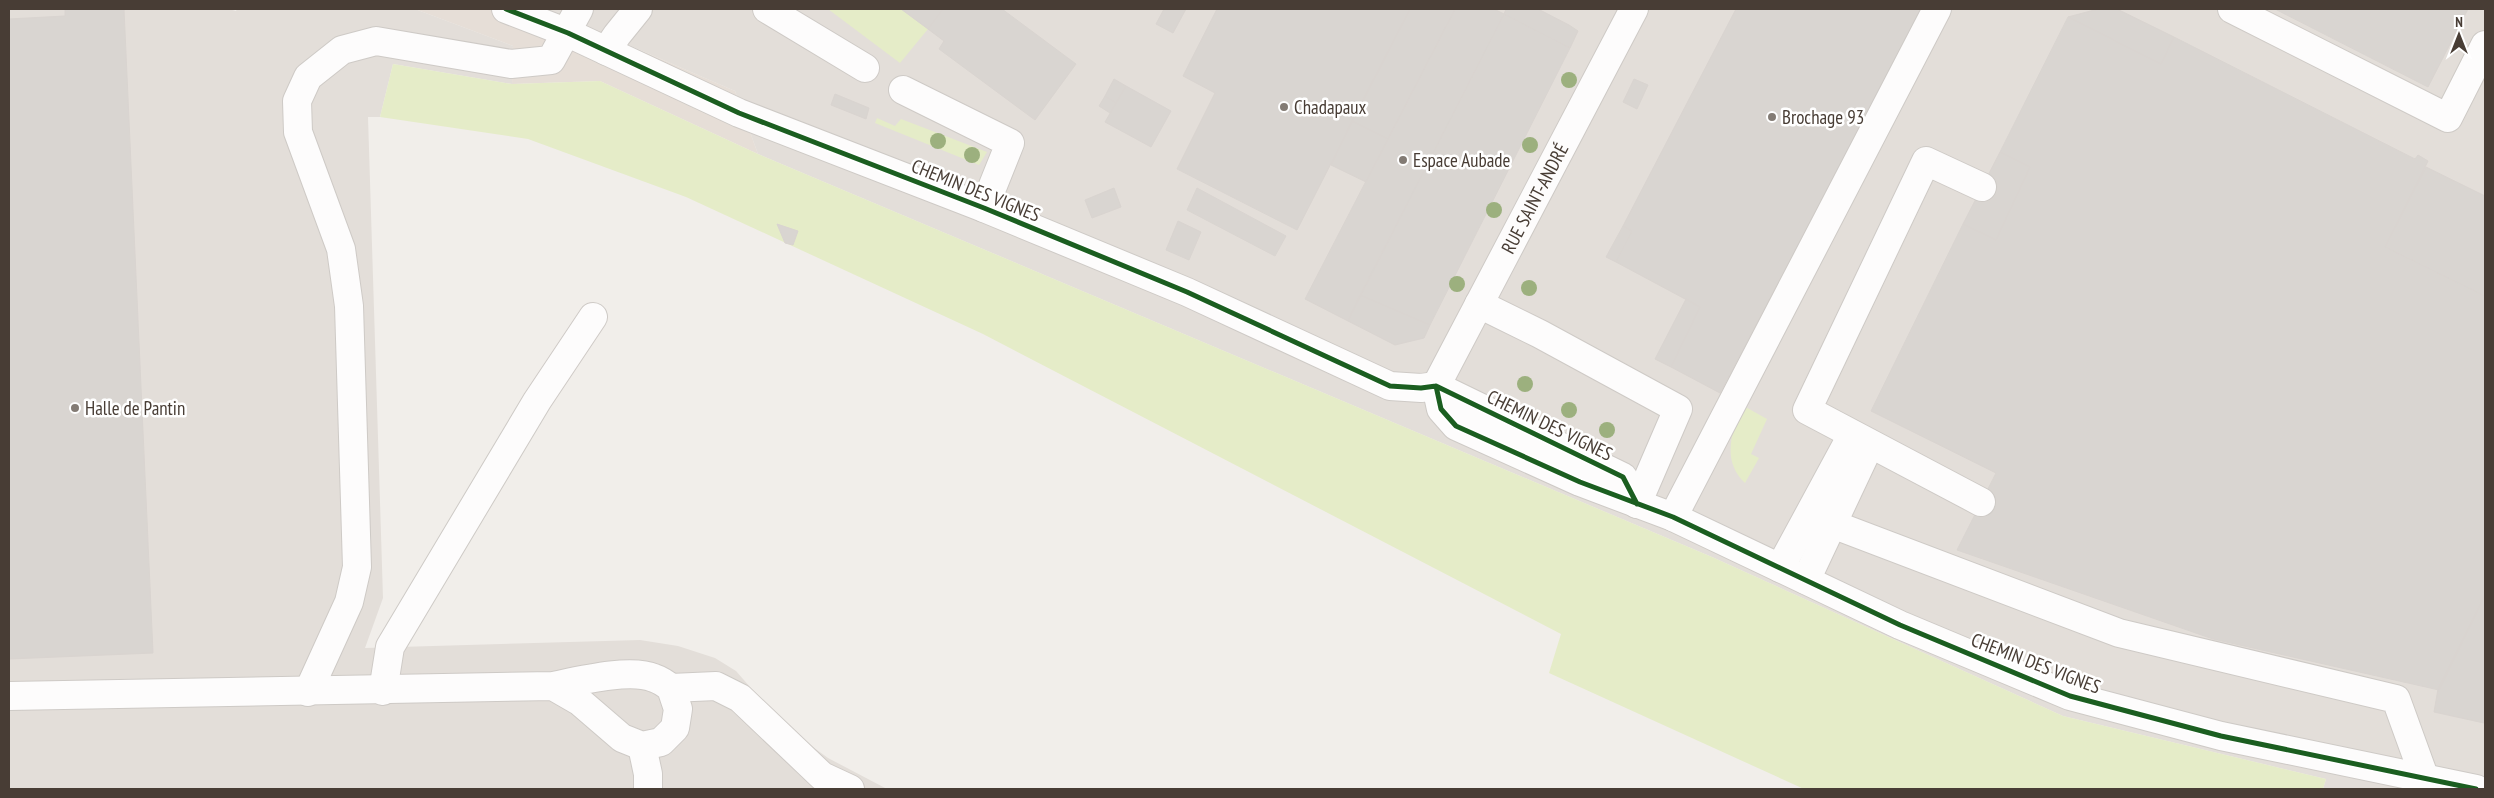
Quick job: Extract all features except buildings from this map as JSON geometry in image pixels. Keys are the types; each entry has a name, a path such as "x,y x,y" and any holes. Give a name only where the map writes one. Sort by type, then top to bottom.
{"street":[{"name":"CHEMIN DES VIGNES","path":"506,9 573,21 606,52 739,113 984,208 1186,292 1390,386 1421,388 1436,386 1623,477 1637,504 1673,517 1900,625 2070,696 2221,736 2476,789"},
{"path":"606,52 617,34 638,9"},
{"path":"766,9 865,68"},
{"name":"RUE SAINT-ANDRÉ","path":"1436,386 1634,9"},
{"path":"1673,517 1937,9"},
{"path":"2232,9 2448,118 2485,45"},
{"path":"308,692 349,602 357,567 349,306 341,248 298,132 297,101 308,78 342,50 376,41 511,64 551,60 573,21"},
{"path":"903,90 1010,142 984,208"},
{"path":"1982,187 1926,161 1806,410 1982,502"},
{"path":"1479,304 1540,334 1678,408 1637,504"},
{"path":"383,691 390,647 537,401 593,317"},
{"path":"1806,580 1832,524 1861,439"},
{"path":"1780,568 1861,439"},
{"path":"1832,524 2119,633 2396,699 2425,779"},
{"path":"9,696 383,691 553,686 596,676 652,677 671,688 716,686 740,698 822,776 850,789"},
{"path":"553,686 579,701 622,738 642,746 661,742 675,728 678,709 671,688"},
{"path":"642,746 648,774 648,789"}],"shaded area":[{"path":"9,9 229,9 236,11 237,9 415,9 513,46 512,84 393,64 380,117 368,117 383,598 365,648 640,640 678,646 715,658 736,671 771,711 795,734 828,758 887,789 9,789"},
{"path":"415,9 545,9 735,91 758,154 600,81 512,84 513,46"},
{"path":"545,9 2485,9 2485,789 2323,789 2326,779 2063,716 1712,557 758,154 735,91"}],"green space":[{"path":"828,9 901,9 928,29 900,63"},
{"path":"393,64 512,84 600,81 758,154 1712,557 2063,716 2326,779 2323,789 1804,789 1549,673 1561,634 983,334 686,197 528,139 380,117"},
{"path":"877,118 895,126 901,119 987,152 979,165 875,123"},
{"path":"1742,405 1767,419 1751,454 1759,458 1745,483 1733,465 1731,455 1732,435"}],"cycle path":[{"path":"506,9 568,33 739,113 984,208 1187,292 1390,386 1421,388 1436,386 1623,477 1637,504"},
{"path":"1436,386 1441,409 1456,426 1580,482 1673,517 1900,625 2070,696 2221,736 2476,789"}],"place":[{"name":"Chadapaux","path":"1284,107"},
{"name":"Brochage 93","path":"1772,117"},
{"name":"Espace Aubade","path":"1403,160"},
{"name":"Halle de Pantin","path":"75,408"}]}
